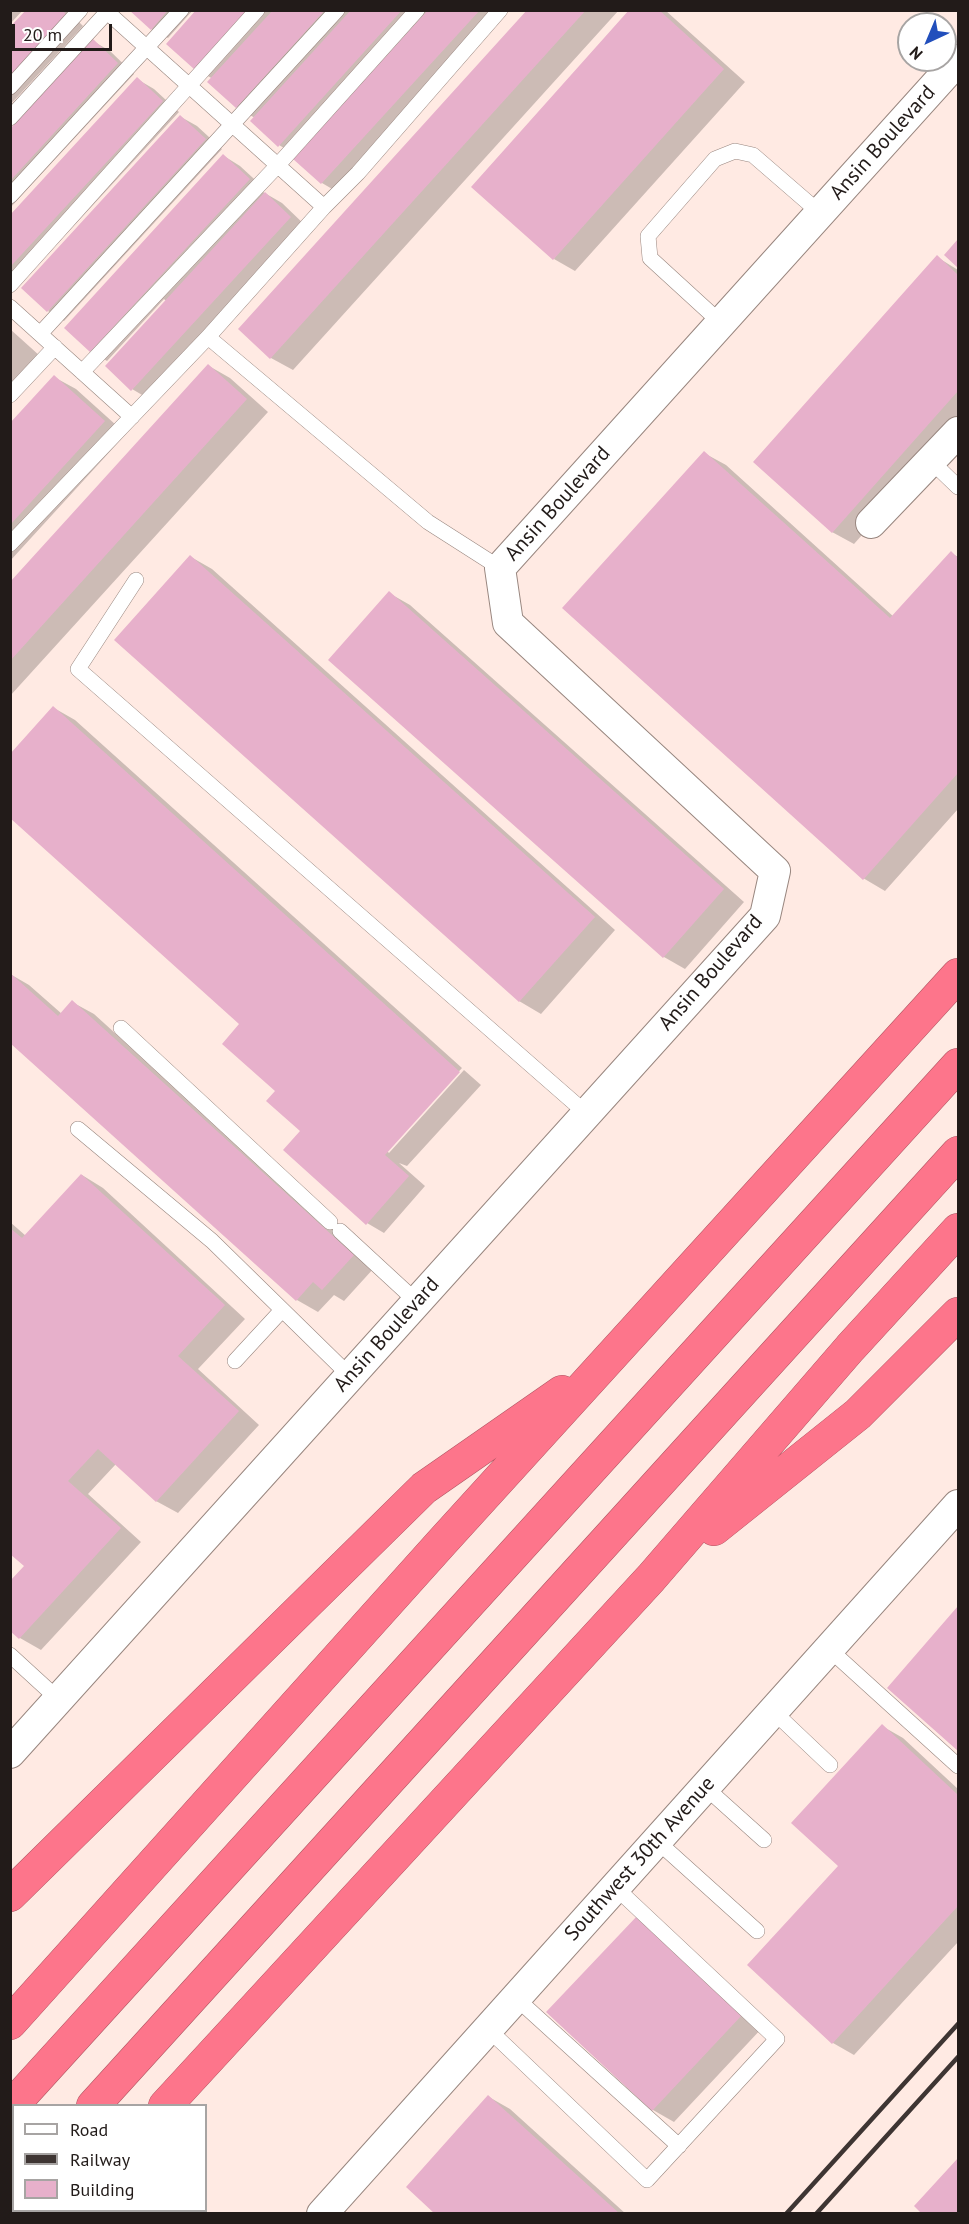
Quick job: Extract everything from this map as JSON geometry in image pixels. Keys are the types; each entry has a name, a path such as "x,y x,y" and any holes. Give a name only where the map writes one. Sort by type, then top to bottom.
{"highway":[{"path":"10,2023 958,975"},
{"path":"14,2104 958,1065"},
{"path":"95,2104 958,1152"},
{"path":"167,2104 651,1578 850,1348 958,1230"},
{"path":"651,1578 858,1414 958,1314"},
{"path":"10,1895 424,1488 612,1356"}],"street":[{"name":"Ansin Boulevard","path":"10,1753 765,916 775,871 508,623 500,568 958,60"},
{"path":"871,523 958,432"},
{"name":"Southwest 30th Avenue","path":"322,2214 958,1504"}],"lane":[{"path":"10,87 80,10"},
{"path":"10,196 180,10"},
{"path":"10,285 257,10"},
{"path":"40,333 337,10"},
{"path":"82,372 278,165 417,10"},
{"path":"10,544 208,338 324,207 358,173 500,10"},
{"path":"10,118 107,11 324,207"},
{"path":"721,323 650,258 648,236 715,159 735,151 753,155 820,213"},
{"path":"10,307 132,417"},
{"path":"208,338 428,522 500,568"},
{"path":"10,395 55,347"},
{"path":"931,461 958,487"},
{"path":"136,580 78,669 587,1113"},
{"path":"121,1028 417,1302"},
{"path":"78,1129 212,1241 350,1376"},
{"path":"235,1360 282,1310"},
{"path":"829,1649 958,1766"},
{"path":"10,1655 58,1699"},
{"path":"773,1711 830,1765"},
{"path":"705,1787 764,1840"},
{"path":"657,1841 757,1931"},
{"path":"488,2029 647,2180 777,2039 615,1887"},
{"path":"516,1998 679,2146"}],"building":[{"path":"26,10 62,10 67,15 10,77 10,27"},
{"path":"129,10 168,10 151,30"},
{"path":"196,10 247,10 194,69 166,44"},
{"path":"273,10 325,10 236,108 207,82"},
{"path":"351,10 402,10 278,147 250,121"},
{"path":"428,10 480,10 321,184 293,159"},
{"path":"527,10 586,10 270,359 238,329"},
{"path":"629,10 659,10 724,69 553,260 471,187"},
{"path":"93,39 118,63 10,181 10,129"},
{"path":"137,77 163,101 10,267 10,215"},
{"path":"180,115 206,139 47,312 21,288"},
{"path":"223,154 250,179 90,352 64,328"},
{"path":"265,192 291,217 131,391 105,366"},
{"path":"958,239 958,268 944,255"},
{"path":"937,255 958,275 958,391 832,533 753,462"},
{"path":"208,364 247,399 10,661 10,582"},
{"path":"54,375 105,421 10,525 10,423"},
{"path":"704,451 890,618 951,551 958,558 958,773 863,880 562,608"},
{"path":"190,555 595,917 519,1002 114,640"},
{"path":"389,591 724,889 663,958 328,660"},
{"path":"53,706 460,1072 385,1155 409,1176 366,1225 283,1150 300,1131 266,1101 275,1091 222,1044 239,1024 10,818 10,754"},
{"path":"10,973 58,1016 72,1000 354,1255 322,1290 313,1282 296,1301 10,1043"},
{"path":"81,1174 225,1305 178,1356 239,1411 156,1502 98,1449 68,1481 121,1528 19,1639 10,1631 10,1581 24,1566 10,1554 10,1228 22,1238"},
{"path":"958,1606 958,1751 887,1688"},
{"path":"882,1724 958,1795 958,1906 832,2044 747,1965 838,1866 791,1823"},
{"path":"638,1915 743,2014 652,2111 546,2012"},
{"path":"488,2095 620,2214 435,2214 406,2187"},
{"path":"958,2158 958,2214 922,2214 914,2206"}],"railway":[{"path":"786,2214 958,2024"},
{"path":"816,2214 958,2057"}]}
